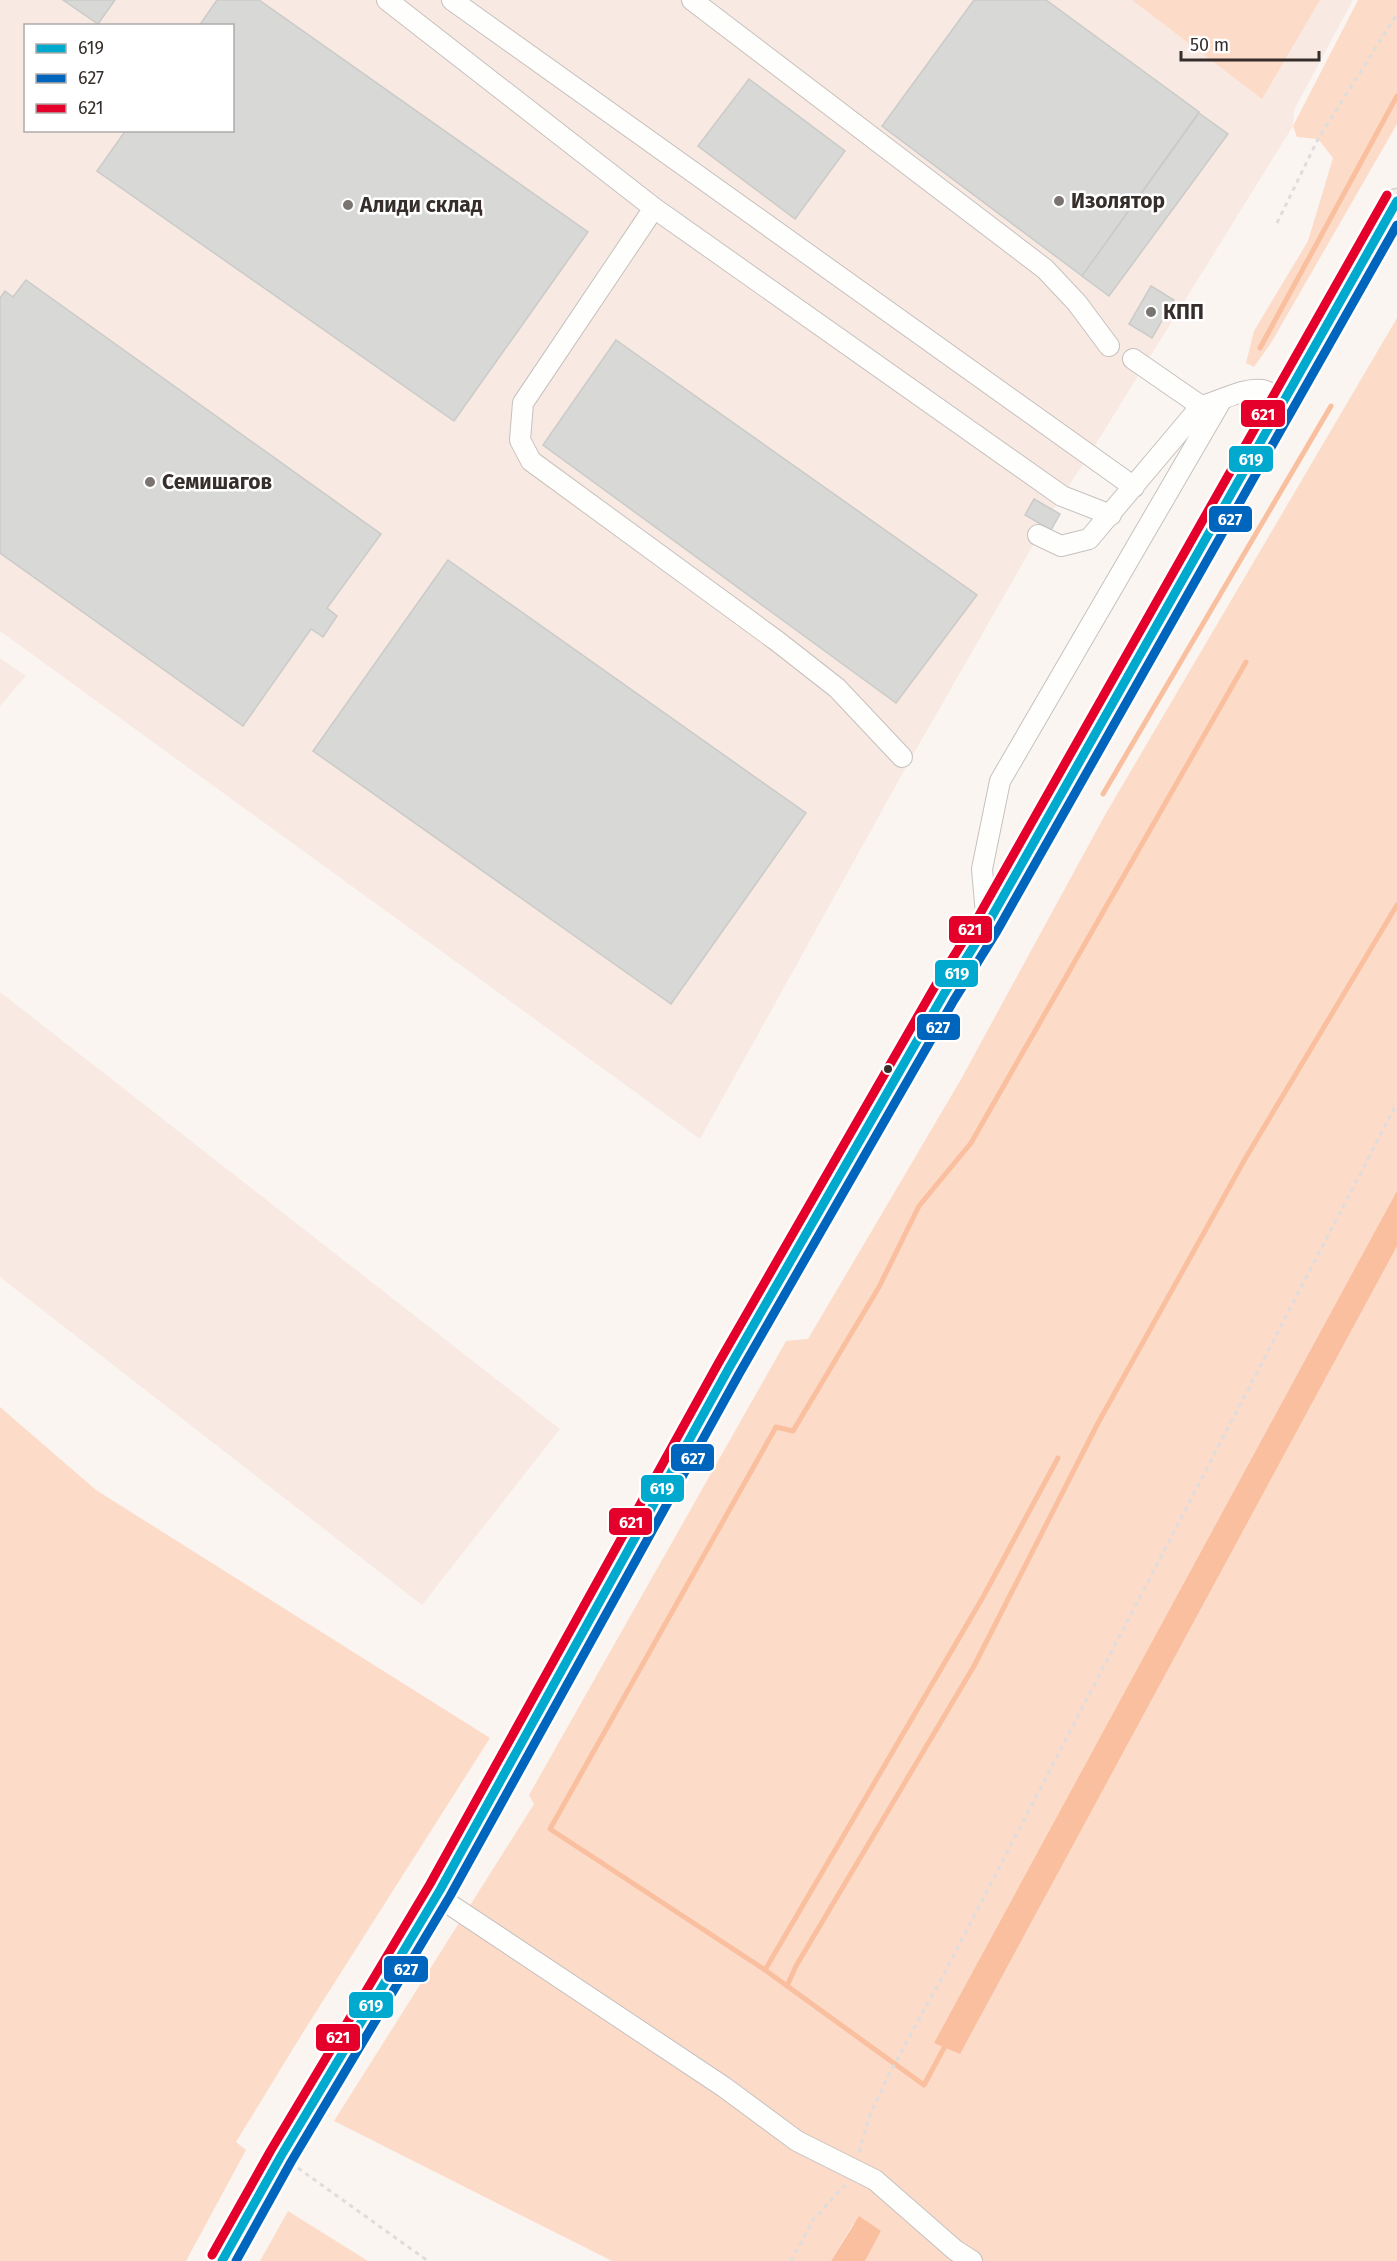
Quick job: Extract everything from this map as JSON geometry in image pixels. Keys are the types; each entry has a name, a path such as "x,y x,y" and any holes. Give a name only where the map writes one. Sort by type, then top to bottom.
{"main road":[{"path":"222,2261 281,2156 436,1896 729,1368 944,994 987,925 1397,201"}],"lane":[{"path":"387,0 654,208 1062,496 1111,514"},
{"path":"452,0 1134,487"},
{"path":"692,0 1045,269 1077,303 1109,346"},
{"path":"654,208 523,403 520,440 531,461 768,634 837,688 902,757"},
{"path":"1133,359 1201,406"},
{"path":"1038,535 1061,546 1089,539 1201,406 1221,401 1243,391 1264,390 1284,400"},
{"path":"987,925 982,869 1000,781 1221,401"},
{"path":"436,1896 724,2087 797,2141 875,2180 956,2250 972,2261"}],"path":[{"path":"1277,223 1318,139 1397,14"},
{"path":"790,2261 813,2220 852,2178 870,2115 888,2076 957,1948 1397,1103"},
{"path":"281,2156 428,2261"}],"shaded area":[{"path":"0,0 1353,0 1294,110 1293,126 1089,455 1053,510 1026,515 1044,526 910,760 700,1139 0,631"},
{"path":"1132,0 1320,0 1262,99"},
{"path":"1358,0 1397,0 1397,124 1271,343 1254,367 1246,363 1254,331 1308,241 1333,158 1318,139 1297,137 1293,126"},
{"path":"1397,318 1397,2261 865,2261 881,2231 853,2224 831,2261 612,2261 334,2121 534,1804 529,1795 786,1341 808,1339 960,1081 1105,815"},
{"path":"0,658 26,676 0,706"},
{"path":"0,992 560,1429 422,1605 0,1277"},
{"path":"1397,1191 1397,1246 960,2054 934,2043"},
{"path":"0,1407 96,1490 490,1738 236,2142 246,2150 186,2261 0,2261"},
{"path":"288,2211 368,2261 260,2261"},
{"path":"859,2216 881,2231 865,2261 831,2261"}],"building":[{"path":"63,0 115,0 98,24"},
{"name":"Алиди склад","path":"217,0 259,0 588,232 454,421 97,171 125,132 234,132 234,24 200,24"},
{"name":"Изолятор","path":"974,0 1046,0 1199,112 1082,276 882,126"},
{"path":"749,79 845,151 795,219 698,146"},
{"name":"Изолятор","path":"1199,113 1228,134 1109,296 1082,276"},
{"path":"26,280 381,534 327,608 337,616 323,637 311,629 243,726 0,553 0,298 5,291 13,297"},
{"name":"КПП","path":"1151,286 1174,300 1152,338 1129,324"},
{"path":"616,340 977,595 896,703 543,445"},
{"path":"1034,499 1060,514 1051,530 1025,515"},
{"path":"448,560 806,813 671,1004 313,751"}],"waterway":[{"path":"1260,348 1397,96"},
{"path":"1103,794 1331,406"},
{"path":"944,2048 924,2085 765,1970 550,1829 776,1427 793,1431 879,1287 919,1206 971,1143 1246,662"},
{"path":"787,1986 796,1966 974,1666 1098,1423 1245,1159 1397,905"},
{"path":"765,1970 983,1597 1058,1458"}],"transit line":[{"name":"621","path":"212,2255 271,2150 430,1884 719,1362 934,988 977,919 1387,195"},
{"name":"619","path":"222,2261 281,2156 440,1890 729,1368 944,994 987,925 1397,201"},
{"name":"627","path":"236,2261 291,2162 450,1896 739,1374 954,1000 997,931 1397,225"}],"place":[{"name":"Изолятор","path":"1059,201"},
{"name":"Алиди склад","path":"348,205"},
{"name":"КПП","path":"1151,312"},
{"name":"Семишагов","path":"150,482"}]}
